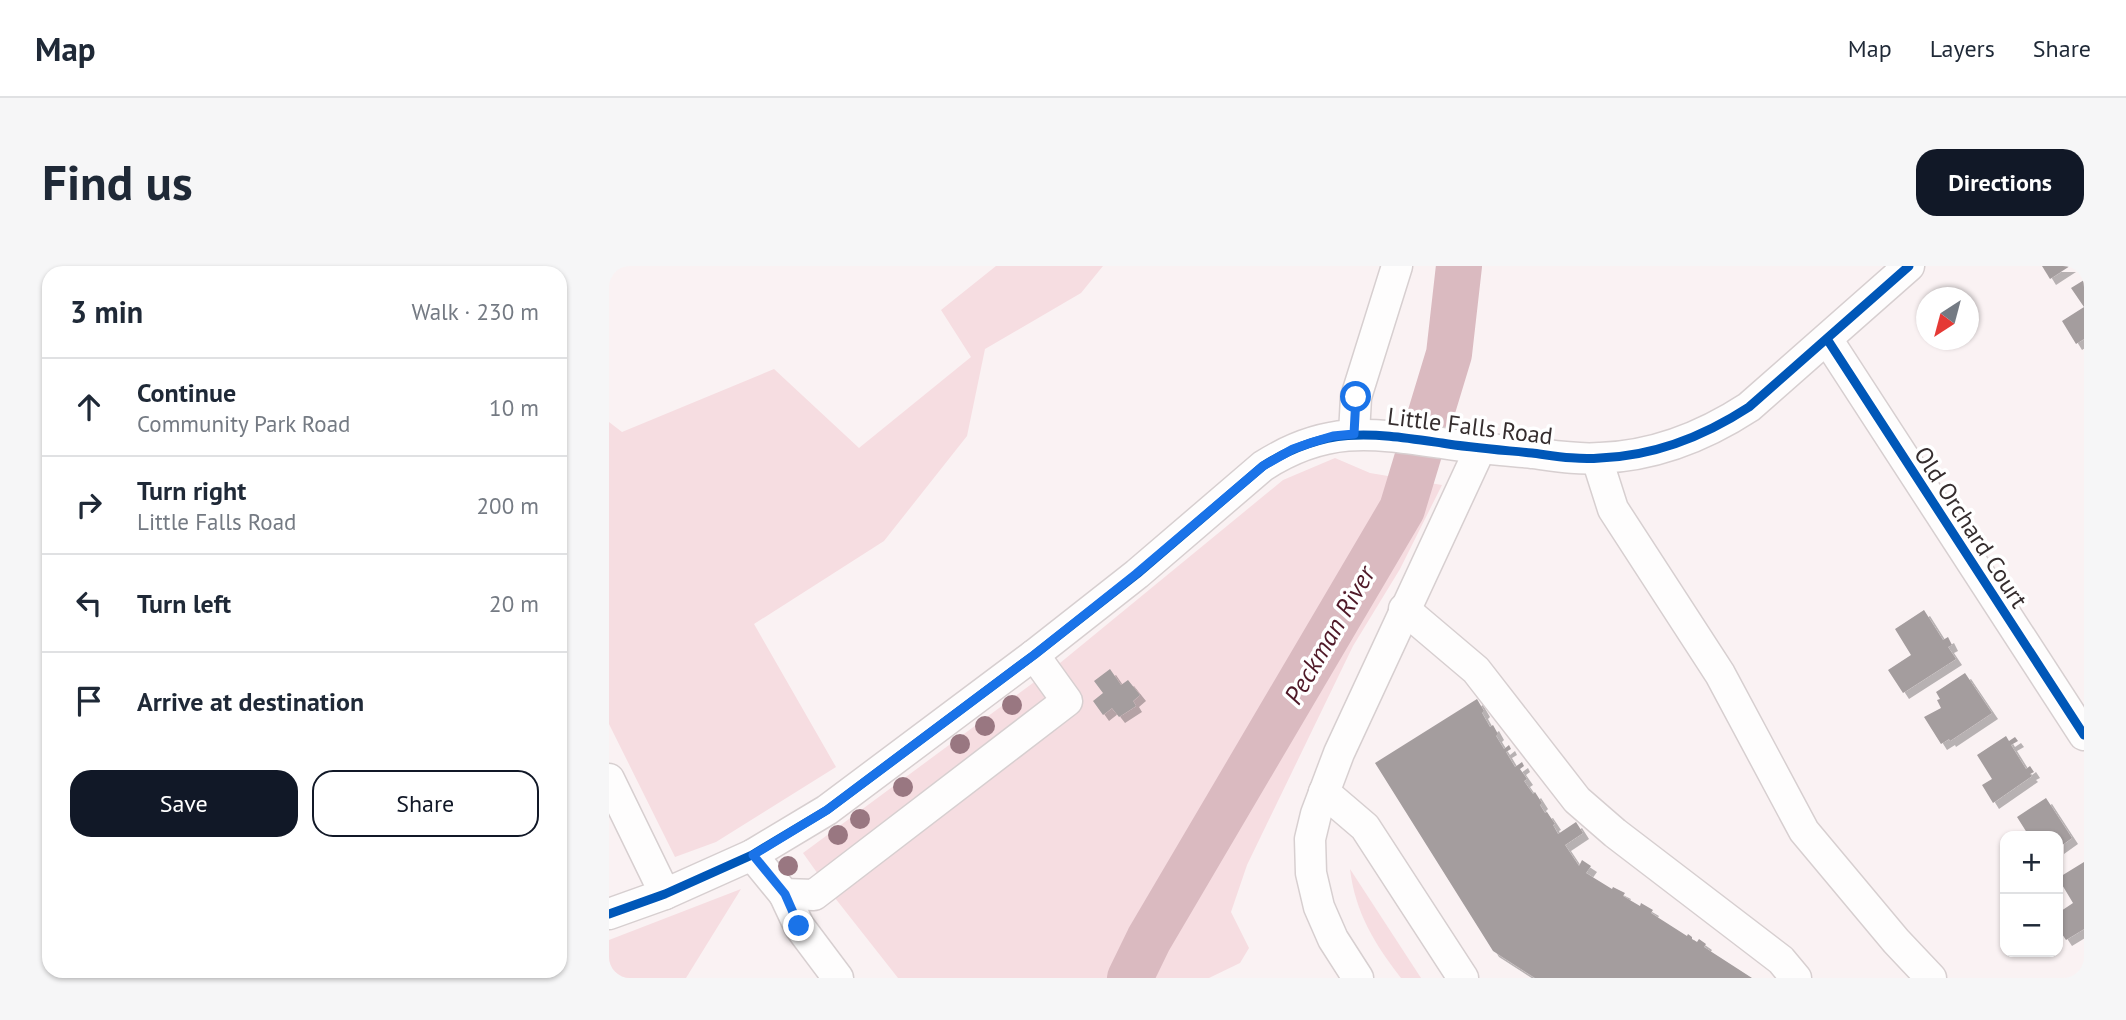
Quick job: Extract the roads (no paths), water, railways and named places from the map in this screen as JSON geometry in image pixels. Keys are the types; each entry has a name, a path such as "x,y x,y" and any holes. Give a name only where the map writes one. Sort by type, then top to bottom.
{"street":[{"path":"1368,434 1356,397 1397,266"},
{"name":"Little Falls Road","path":"609,914 665,894 753,855 827,810 1034,655 1136,574 1263,466 1293,449 1333,436 1368,434 1569,458 1597,459 1648,453 1696,437 1749,407 1909,266"},
{"name":"Old Orchard Court","path":"1827,339 2084,735"},
{"path":"1344,973 1319,907 1311,873 1310,839 1316,814 1339,753 1481,447"},
{"path":"1597,459 1613,509 1720,674 1804,831 1896,941 1931,978"},
{"path":"1404,609 1476,670 1577,800 1615,833 1781,960 1796,978"},
{"path":"785,894 814,895 1066,701 1034,655"},
{"path":"609,779 665,894"},
{"path":"1324,792 1365,828 1463,978"},
{"path":"753,855 785,894 799,926 838,978"}],"waterway":[{"name":"Peckman River","path":"1130,978 1149,939 1402,509 1449,354 1459,266"}]}
